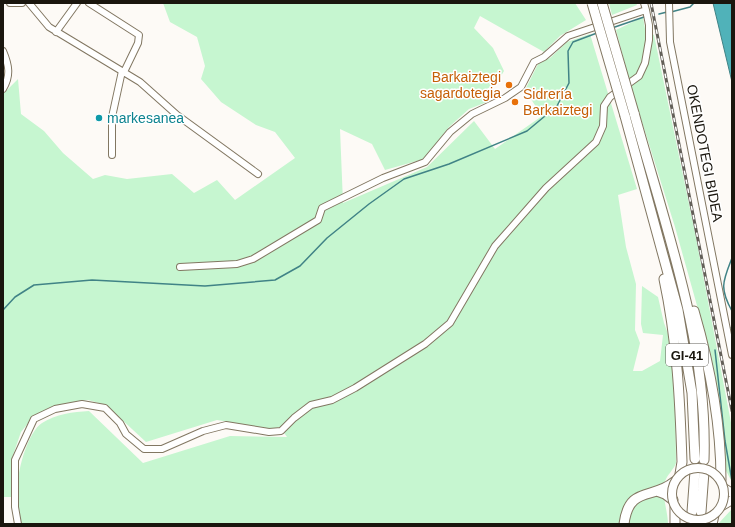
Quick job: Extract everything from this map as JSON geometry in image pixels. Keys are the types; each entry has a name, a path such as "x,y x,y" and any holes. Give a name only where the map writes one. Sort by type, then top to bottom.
{"highway":[{"name":"GI-41","path":"592,3 629,115 679,274 688,308 702,393 700,460 689,364 678,310 663,254 629,115 602,3"},
{"path":"663,254 661,264 671,311 678,369 682,462 680,474"},
{"path":"679,274 686,283 706,357 716,410 722,484"},
{"path":"697,512 699,472"},
{"path":"624,524 626,513 631,504 640,496 666,488 674,482"},
{"path":"652,492 665,494 674,503 675,524"}],"main road":[{"path":"722,484 725,494 722,506 713,520 690,518 679,512 674,503 672,491 674,482 680,474 690,469 702,468 713,472 732,494"},
{"path":"722,506 732,500"}],"street":[{"path":"10,3 22,3"},
{"path":"29,3 40,18 56,32 140,82 177,115 258,174"},
{"path":"56,32 77,3"},
{"path":"89,3 139,34 138,43 123,72 112,117 112,155"},
{"path":"18,524 15,501 15,460 34,419 48,413 82,404 105,408 120,423 126,434 144,449 162,449 203,431 226,425 269,432 281,431 294,418 311,405 332,400 355,388 425,344 450,323 495,246 546,188 596,142 603,126 604,106 610,98 640,76 648,40 649,24 644,3"},
{"name":"OKENDOTEGI BIDEA","path":"669,4 670,42 732,355"},
{"path":"180,267 237,264 253,259 318,220 322,208 383,178 425,162 450,132 472,114 506,98 521,87 534,62 544,57 568,36 646,10"},
{"path":"3,51 9,70 7,83 3,89"}],"green space":[{"path":"163,3 575,3 586,20 560,36 544,52 480,16 474,28 493,48 504,71 498,81 483,92 487,102 469,109 449,127 424,159 385,170 372,144 340,129 343,203 427,167 474,121 495,149 542,116 525,90 539,62 550,58 567,42 590,34 637,189 618,195 626,247 636,284 635,330 640,343 633,371 642,371 660,361 663,335 643,333 641,324 642,286 658,297 664,323 671,342 675,365 676,463 664,484 668,524 21,524 18,499 18,477 28,442 32,434 42,423 59,416 89,411 143,463 230,436 287,437 280,427 271,429 217,420 146,442 106,405 88,400 68,403 34,416 21,432 12,458 11,497 3,497 3,94 18,79 21,114 44,131 63,153 93,179 105,175 127,179 172,174 194,193 217,180 235,200 295,158 275,132 256,125 221,102 201,79 205,66 197,37 170,22"},
{"path":"609,3 636,3 637,5 612,15"},
{"path":"643,17 645,29 654,35 696,238 732,428 732,482 724,467 723,438 718,396 710,352 675,227 632,90 616,30"},
{"path":"732,488 732,524 718,524 731,510"}],"water":[{"path":"713,3 732,3 732,82"}],"waterway":[{"path":"671,12 690,7 694,3"},
{"path":"659,14 667,12"},
{"path":"612,28 644,17"},
{"path":"3,310 15,297 34,285 92,280 205,286 275,280 300,266 327,238 369,204 404,179 449,164 527,131 557,106 569,83 568,51 573,42 597,33"},
{"path":"732,258 726,273 724,284 725,296 732,311"},
{"path":"715,350 725,441 732,481"}],"tunnel":[{"path":"691,524 692,512"},
{"path":"700,524 701,512"}],"railway":[{"path":"651,3 732,411"}],"place":[{"name":"Barkaiztegi sagardotegia","path":"509,85"},
{"name":"Sidrería Barkaiztegi","path":"515,102"},
{"name":"markesanea","path":"99,118"}]}
